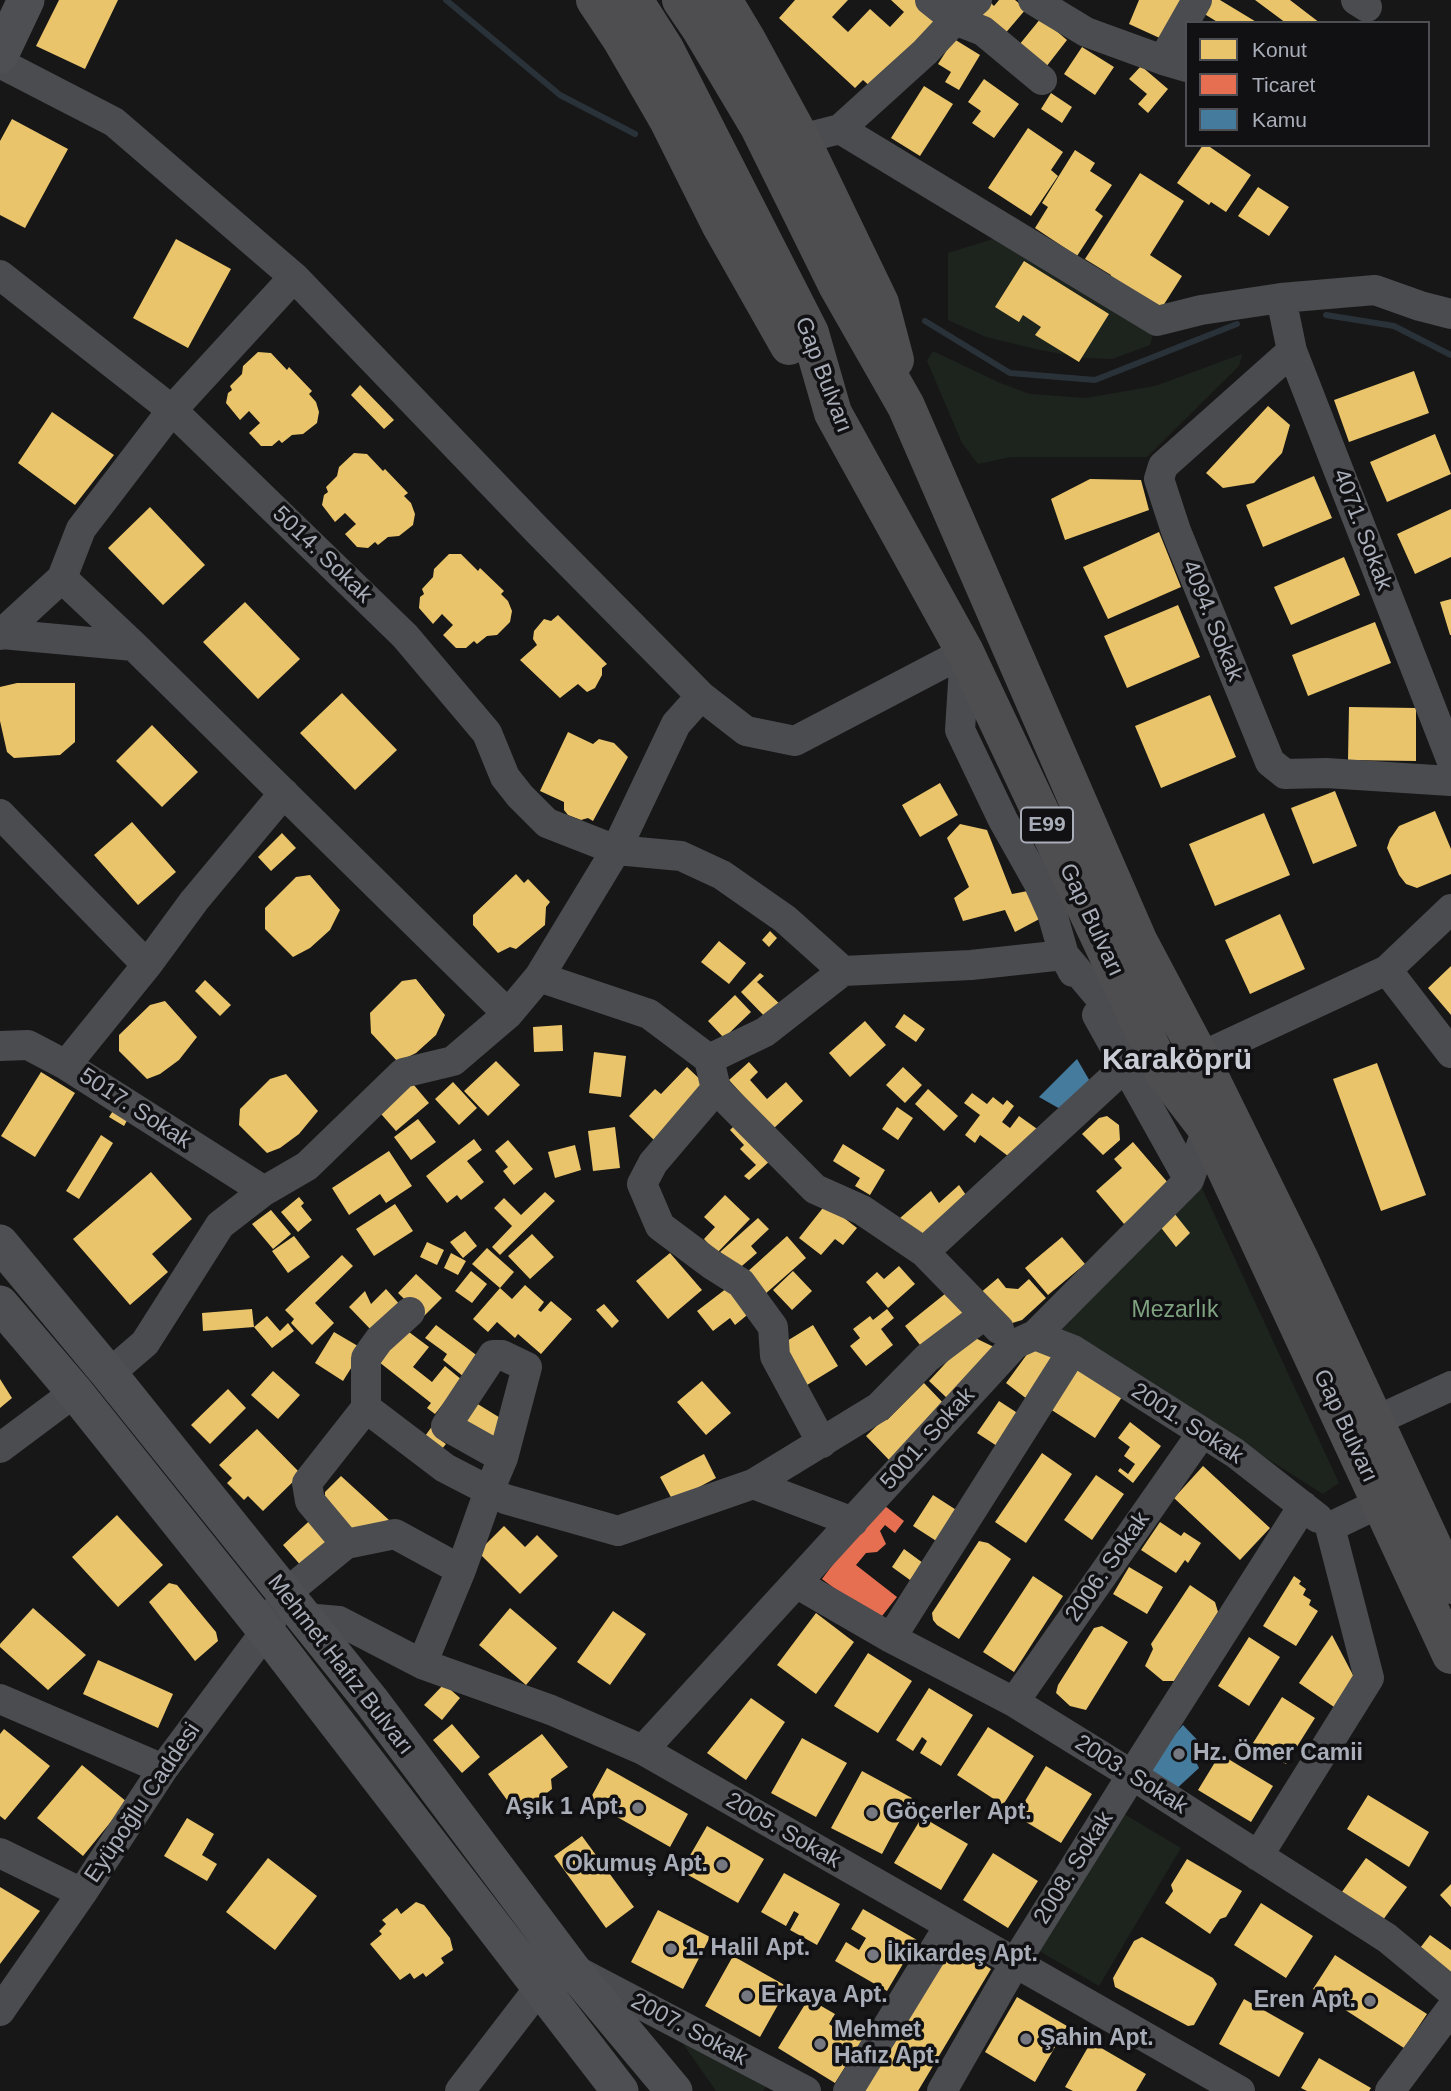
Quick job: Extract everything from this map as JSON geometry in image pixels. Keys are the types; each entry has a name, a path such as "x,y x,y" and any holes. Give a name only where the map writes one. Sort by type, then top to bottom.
{"highway":[{"path":"595,0 621,38 668,120 721,226 795,357 833,413"},
{"name":"Gap Bulvarı","path":"634,0 685,86 810,333 833,413 965,652 1163,1072 1207,1129 1451,1655"},
{"name":"Gap Bulvarı","path":"681,0 701,28 759,127 837,285 906,406 1139,942 1301,1262 1451,1586"},
{"path":"723,0 801,139 880,303 906,406"}],"main road":[{"path":"0,9 4,0"},
{"path":"0,55 26,0"},
{"name":"Mehmet Hafız Bulvarı","path":"0,1243 109,1374 372,1702 572,1969 674,2091"},
{"name":"Mehmet Hafız Bulvarı","path":"0,1304 75,1392 266,1631 620,2091"}],"street":[{"path":"930,0 955,20 983,32 1042,80"},
{"path":"801,139 840,130 977,0"},
{"path":"1033,0 1086,32 1175,64 1185,35"},
{"path":"1190,21 1197,0"},
{"path":"0,63 114,122 294,277 529,522 701,696 747,731 795,741 965,652"},
{"path":"840,130 1157,321 1202,310 1281,298 1375,290 1451,314"},
{"name":"5014. Sokak","path":"0,275 172,410 405,636 487,733 505,777 547,822 616,850 681,856 722,875 785,919 843,971"},
{"path":"1,634 62,578 81,529 172,410 294,277"},
{"name":"4071. Sokak","path":"1281,298 1292,351 1451,760"},
{"name":"4094. Sokak","path":"1292,351 1163,466 1159,479 1175,531 1270,762 1285,774 1326,773 1451,781"},
{"path":"62,578 508,1014"},
{"path":"1,634 134,646"},
{"path":"965,652 960,730 1003,820 1039,884 1052,913 1064,955 1189,1180"},
{"path":"109,1374 145,1343 220,1225 264,1191 307,1166 403,1073 453,1061 508,1014 539,977 616,850 676,724 701,696"},
{"path":"66,1065 147,965 194,901 284,793"},
{"path":"0,814 147,965"},
{"path":"1200,1058 1387,970 1451,909"},
{"path":"709,1059 765,1032 843,971 971,965 1064,955"},
{"path":"1064,955 1163,1072"},
{"path":"1387,970 1451,1053"},
{"path":"539,977 649,1014 709,1059 716,1089 815,1189 862,1210 925,1252 984,1315 1025,1339"},
{"name":"5017. Sokak","path":"0,1046 28,1045 66,1065 264,1191"},
{"path":"925,1252 1126,1066"},
{"path":"716,1089 653,1163 642,1184 660,1226 741,1283 773,1326 775,1356 822,1443"},
{"name":"5001. Sokak","path":"643,1750 1025,1339 1189,1180 1207,1129"},
{"path":"346,1544 310,1501 307,1483 366,1408 366,1358 379,1340 410,1312"},
{"path":"366,1408 445,1468 505,1499 618,1531 753,1485 879,1407 927,1358 984,1315"},
{"name":"2001. Sokak","path":"1025,1339 1073,1350 1234,1453 1330,1527"},
{"path":"891,1638 1073,1350"},
{"path":"1375,1421 1451,1386"},
{"path":"0,1448 75,1392"},
{"name":"2006. Sokak","path":"1014,1702 1202,1433"},
{"path":"422,1664 503,1458"},
{"path":"753,1485 853,1522"},
{"path":"1258,1856 1369,1678 1330,1527 1380,1503"},
{"name":"2008. Sokak","path":"942,2091 1015,1963 1303,1506"},
{"path":"295,1606 346,1544 396,1534 461,1570"},
{"name":"2003. Sokak","path":"796,1583 891,1638 1014,1702 1132,1775 1387,1938 1451,1991"},
{"name":"Eyüpoğlu Caddesi","path":"0,2011 82,1894 163,1769 266,1631 295,1606"},
{"name":"2005. Sokak","path":"295,1606 339,1621 422,1664 551,1710 643,1750 1240,2091"},
{"path":"0,1699 163,1769"},
{"path":"0,1853 82,1894"},
{"path":"848,2091 949,1926"},
{"name":"2007. Sokak","path":"572,1969 806,2091"},
{"path":"460,2091 540,1987"},
{"path":"1390,2091 1451,2010"}],"green space":[{"path":"1009,234 1155,328 1150,345 1112,359 1085,358 986,337 948,320 948,253"},
{"path":"933,351 1000,383 1030,394 1086,398 1155,386 1242,354 1239,366 1147,457 1011,457 978,464 962,443 927,361"},
{"name":"Mezarlık","path":"1202,1188 1339,1483 1323,1494 1062,1329 1071,1321 1064,1310"},
{"path":"1119,1811 1181,1848 1099,1986 1036,1949"},
{"path":"672,2028 767,2085 763,2091 716,2091"}],"building: Konut":[{"path":"59,0 118,0 85,69 36,46"},
{"path":"795,0 848,0 832,17 848,32 870,9 890,27 904,12 891,0 924,0 942,17 874,90 863,80 855,88 779,18"},
{"path":"988,0 994,6 999,0 1015,0 1026,9 1003,36 975,12"},
{"path":"1139,0 1182,0 1164,40 1129,24"},
{"path":"1204,0 1220,0 1255,21 1216,21 1198,10"},
{"path":"1255,0 1290,0 1317,21 1283,21"},
{"path":"1041,18 1067,40 1046,67 1019,45"},
{"path":"954,39 980,55 959,90 945,82 951,72 938,64"},
{"path":"1082,47 1114,67 1095,95 1064,74"},
{"path":"1141,66 1168,89 1148,113 1138,104 1147,94 1129,79"},
{"path":"984,79 1019,104 994,138 972,123 981,111 968,102"},
{"path":"924,86 953,104 920,156 891,138"},
{"path":"1051,93 1072,107 1062,123 1041,109"},
{"path":"12,119 68,149 25,228 0,215 0,141"},
{"path":"1028,128 1063,152 1051,170 1058,176 1031,216 988,188"},
{"path":"1202,147 1210,147 1251,175 1226,212 1211,202 1209,205 1177,183"},
{"path":"1075,150 1095,163 1090,171 1112,185 1095,210 1103,216 1077,256 1035,228 1048,207 1042,203"},
{"path":"1140,173 1184,201 1150,255 1182,276 1161,309 1110,284 1111,275 1085,259"},
{"path":"1258,187 1289,207 1269,236 1238,216"},
{"path":"176,239 231,269 188,348 133,318"},
{"path":"1024,261 1109,314 1079,362 1035,335 1041,327 1023,315 1019,322 995,307"},
{"path":"258,352 271,353 287,370 289,367 312,391 309,394 316,402 319,412 317,423 303,434 292,435 282,443 279,440 272,446 261,446 249,433 260,423 249,411 240,420 226,403 228,393 232,390 230,386 242,374 243,366"},
{"path":"1414,371 1429,413 1349,442 1334,400"},
{"path":"360,385 394,420 384,429 351,395"},
{"path":"1268,406 1290,425 1282,453 1254,483 1223,488 1206,473"},
{"path":"52,412 114,455 75,505 18,463"},
{"path":"1435,434 1451,474 1387,502 1370,462"},
{"path":"354,453 367,454 383,471 385,469 408,493 404,496 411,503 415,514 413,525 399,536 388,537 378,545 375,542 368,548 357,547 345,534 356,524 345,513 335,522 322,505 324,495 328,492 326,487 337,476 339,467"},
{"path":"1314,476 1332,518 1263,547 1246,505"},
{"path":"1090,479 1141,480 1149,510 1065,540 1051,499"},
{"path":"150,507 205,565 163,605 108,548"},
{"path":"1451,509 1451,557 1415,574 1397,534"},
{"path":"1159,532 1181,587 1108,619 1083,567"},
{"path":"449,554 461,554 478,571 480,568 504,591 501,594 512,611 510,622 497,635 487,636 477,644 474,641 466,648 456,648 443,635 453,625 442,614 433,624 419,608 420,597 424,594 422,589 433,577 434,569"},
{"path":"1344,557 1360,595 1291,625 1274,587"},
{"path":"1451,599 1451,635 1450,635 1440,602"},
{"path":"245,602 300,659 258,699 203,642"},
{"path":"1178,605 1200,657 1127,688 1104,636"},
{"path":"558,615 607,664 602,668 602,675 595,688 587,692 578,684 560,698 520,660 537,645 533,639 534,631 544,619 551,621"},
{"path":"1375,622 1391,663 1308,696 1292,655"},
{"path":"17,683 75,683 75,742 60,755 14,758 7,752 0,721 0,687"},
{"path":"342,693 397,750 355,790 300,733"},
{"path":"1210,695 1236,757 1161,788 1135,726"},
{"path":"1349,707 1416,708 1416,761 1348,760"},
{"path":"152,725 198,772 162,807 116,761"},
{"path":"568,732 593,744 599,739 614,743 628,757 593,821 568,815 564,810 564,802 540,791"},
{"path":"940,783 958,815 920,837 902,805"},
{"path":"1335,791 1357,846 1313,864 1291,808"},
{"path":"1435,811 1451,849 1451,874 1417,888 1406,884 1399,875 1387,848 1399,826"},
{"path":"1264,813 1290,875 1215,906 1189,844"},
{"path":"132,822 176,872 138,905 94,855"},
{"path":"960,824 987,830 1012,894 1033,890 1045,916 1015,932 1005,910 963,921 954,898 969,887 947,838"},
{"path":"282,833 296,848 271,871 258,857"},
{"path":"516,874 524,883 528,879 550,902 546,907 545,925 516,949 510,947 498,953 473,925 473,915"},
{"path":"310,875 340,910 330,930 310,948 293,957 265,929 265,908 296,877"},
{"path":"1280,914 1305,969 1250,994 1225,940"},
{"path":"770,931 777,938 769,947 762,940"},
{"path":"719,941 746,963 729,984 701,962"},
{"path":"1451,966 1451,1015 1428,988"},
{"path":"760,973 764,976 757,982 785,1009 771,1023 741,992"},
{"path":"416,979 445,1015 436,1035 416,1053 398,1062 371,1033 370,1013 402,981"},
{"path":"205,980 231,1005 220,1016 195,991"},
{"path":"735,995 751,1012 724,1038 708,1021"},
{"path":"165,1001 197,1037 179,1060 160,1074 147,1079 119,1051 119,1035 150,1005"},
{"path":"904,1014 925,1029 916,1042 895,1027"},
{"path":"865,1021 886,1045 850,1077 829,1053"},
{"path":"562,1025 563,1051 534,1052 533,1027"},
{"path":"594,1052 626,1056 621,1097 589,1093"},
{"path":"496,1061 520,1085 488,1116 464,1091"},
{"path":"749,1062 758,1072 750,1080 767,1099 786,1082 803,1101 773,1129 729,1080"},
{"path":"1377,1063 1426,1195 1381,1211 1333,1079"},
{"path":"687,1067 706,1085 654,1140 629,1116 655,1089 661,1094"},
{"path":"903,1067 922,1085 905,1103 886,1085"},
{"path":"41,1072 75,1093 35,1157 1,1136"},
{"path":"286,1074 318,1111 299,1134 280,1148 267,1153 239,1125 240,1109 270,1079"},
{"path":"408,1078 429,1103 396,1131 375,1107"},
{"path":"453,1082 477,1108 459,1125 435,1099"},
{"path":"928,1089 958,1116 944,1131 915,1104"},
{"path":"972,1093 987,1104 993,1097 1003,1105 1007,1100 1014,1106 1002,1122 1010,1128 1019,1116 1040,1131 1016,1162 980,1135 975,1143 965,1135 980,1115 964,1103"},
{"path":"116,1106 130,1115 124,1126 109,1117"},
{"path":"897,1107 913,1118 898,1140 882,1129"},
{"path":"1107,1116 1119,1125 1120,1140 1103,1155 1082,1134 1099,1118"},
{"path":"418,1119 436,1142 411,1160 394,1137"},
{"path":"738,1122 772,1159 749,1180 744,1176 756,1165 740,1149 744,1145 730,1130"},
{"path":"615,1127 620,1168 593,1171 588,1131"},
{"path":"101,1135 113,1143 79,1199 66,1191"},
{"path":"474,1139 482,1150 467,1161 484,1182 461,1200 457,1195 447,1203 426,1176"},
{"path":"508,1140 533,1169 514,1185 503,1171 508,1167 495,1151"},
{"path":"1133,1142 1169,1184 1124,1224 1096,1191 1122,1168 1114,1159"},
{"path":"843,1144 885,1170 870,1195 855,1186 860,1178 833,1161"},
{"path":"575,1145 581,1170 555,1178 548,1152"},
{"path":"389,1151 412,1186 386,1203 380,1194 349,1215 332,1188"},
{"path":"151,1172 192,1219 152,1254 168,1272 130,1305 73,1239"},
{"path":"959,1185 968,1198 921,1241 900,1218 931,1191 939,1203"},
{"path":"545,1192 555,1201 500,1255 492,1247 512,1226 494,1208 504,1198 521,1215"},
{"path":"725,1195 750,1219 717,1253 704,1239 715,1227 704,1217"},
{"path":"299,1197 304,1203 301,1206 312,1220 298,1232 281,1212"},
{"path":"395,1204 413,1231 374,1256 356,1229"},
{"path":"826,1204 857,1228 843,1245 835,1239 821,1255 799,1238"},
{"path":"271,1210 291,1234 273,1249 252,1224"},
{"path":"1174,1213 1190,1233 1176,1247 1159,1225"},
{"path":"758,1218 769,1229 751,1246 757,1253 736,1271 720,1252"},
{"path":"465,1231 477,1246 463,1258 450,1242"},
{"path":"532,1234 554,1257 530,1279 508,1256"},
{"path":"294,1236 310,1257 288,1273 272,1251"},
{"path":"787,1236 806,1258 764,1295 745,1274"},
{"path":"1062,1237 1085,1264 1048,1295 1025,1268"},
{"path":"427,1242 444,1250 437,1265 420,1257"},
{"path":"487,1248 514,1272 500,1288 472,1264"},
{"path":"451,1253 466,1261 458,1275 444,1268"},
{"path":"670,1253 702,1290 668,1319 636,1281"},
{"path":"342,1255 353,1266 315,1303 334,1323 312,1345 291,1323 294,1319 285,1310"},
{"path":"899,1266 915,1284 888,1308 866,1282 877,1272 884,1279"},
{"path":"471,1271 487,1284 472,1303 455,1291"},
{"path":"793,1271 812,1291 792,1310 773,1290"},
{"path":"416,1274 442,1298 423,1317 398,1293"},
{"path":"998,1278 1006,1288 1018,1289 1029,1279 1046,1298 1022,1320 1006,1325 979,1294"},
{"path":"525,1285 544,1302 538,1310 541,1312 551,1301 572,1319 541,1354 518,1334 515,1338 497,1322 488,1332 473,1319 500,1288 512,1299"},
{"path":"731,1285 752,1311 735,1325 730,1318 713,1331 697,1311"},
{"path":"386,1289 402,1307 375,1334 349,1307 365,1291 371,1304"},
{"path":"951,1289 970,1313 924,1350 905,1326"},
{"path":"604,1304 619,1321 612,1328 596,1310"},
{"path":"252,1309 254,1327 203,1331 202,1313"},
{"path":"887,1309 894,1318 881,1329 893,1345 866,1366 850,1346 860,1338 853,1329 870,1316 873,1320"},
{"path":"267,1316 280,1331 288,1323 294,1331 272,1348 254,1327"},
{"path":"436,1325 479,1357 464,1377 443,1360 447,1354 425,1338"},
{"path":"813,1325 838,1366 807,1385 782,1344"},
{"path":"405,1329 429,1347 413,1367 432,1382 445,1366 462,1380 435,1414 427,1408 431,1403 379,1362"},
{"path":"334,1332 363,1349 343,1381 315,1363"},
{"path":"971,1336 996,1348 948,1399 929,1381"},
{"path":"1036,1342 1058,1358 1027,1399 1006,1383"},
{"path":"1074,1366 1122,1397 1095,1438 1047,1407"},
{"path":"273,1371 300,1395 278,1419 251,1395"},
{"path":"0,1379 12,1398 0,1408"},
{"path":"702,1381 731,1413 706,1435 677,1402"},
{"path":"924,1383 947,1407 890,1461 866,1436 885,1418 887,1420"},
{"path":"228,1389 246,1408 210,1444 191,1425"},
{"path":"468,1398 510,1424 496,1447 451,1426"},
{"path":"999,1401 1019,1414 997,1446 977,1433"},
{"path":"1130,1422 1161,1446 1133,1483 1118,1471 1120,1468 1128,1474 1135,1464 1124,1456 1130,1447 1118,1438"},
{"path":"433,1425 439,1439 446,1444 437,1455 420,1443"},
{"path":"257,1429 301,1474 263,1511 248,1496 244,1500 227,1483 232,1478 219,1465"},
{"path":"1042,1453 1072,1474 1026,1543 995,1522"},
{"path":"704,1454 716,1478 673,1501 660,1477"},
{"path":"1203,1466 1270,1528 1240,1560 1174,1498"},
{"path":"1096,1475 1124,1494 1092,1540 1064,1520"},
{"path":"341,1476 389,1520 355,1535 325,1506 325,1492"},
{"path":"933,1495 961,1513 941,1544 913,1526"},
{"path":"317,1514 338,1537 303,1568 283,1545"},
{"path":"117,1515 163,1565 118,1607 72,1557"},
{"path":"1160,1522 1181,1536 1184,1532 1201,1543 1188,1563 1185,1560 1176,1573 1141,1550"},
{"path":"504,1526 525,1547 537,1535 558,1556 520,1594 478,1552"},
{"path":"979,1541 988,1543 1011,1559 959,1639 937,1625 932,1613"},
{"path":"904,1549 923,1563 910,1580 892,1567"},
{"path":"1129,1567 1163,1587 1147,1614 1113,1594"},
{"path":"1033,1576 1063,1596 1014,1672 983,1652"},
{"path":"1294,1576 1306,1589 1303,1595 1311,1600 1309,1605 1318,1611 1296,1646 1263,1626"},
{"path":"169,1583 177,1585 216,1632 218,1641 195,1661 149,1602"},
{"path":"1190,1585 1215,1602 1218,1612 1174,1681 1163,1681 1145,1666 1153,1649 1151,1644"},
{"path":"33,1608 86,1655 48,1690 0,1647"},
{"path":"510,1608 557,1648 526,1685 479,1645"},
{"path":"613,1611 646,1634 610,1685 577,1662"},
{"path":"816,1613 854,1642 816,1694 777,1665"},
{"path":"1102,1626 1128,1642 1086,1710 1070,1706 1056,1693 1058,1685 1094,1628"},
{"path":"1332,1635 1354,1677 1334,1707 1299,1683"},
{"path":"1249,1637 1280,1657 1249,1706 1218,1686"},
{"path":"868,1653 912,1681 878,1733 834,1706"},
{"path":"98,1660 173,1694 158,1728 83,1694"},
{"path":"444,1684 460,1698 442,1720 424,1705"},
{"path":"929,1688 973,1715 941,1766 920,1753 927,1741 922,1737 913,1751 896,1740"},
{"path":"1282,1697 1315,1718 1286,1764 1253,1743"},
{"path":"751,1698 785,1722 746,1780 707,1753"},
{"path":"452,1724 480,1757 462,1773 433,1740"},
{"path":"988,1727 1034,1756 1003,1805 957,1775"},
{"path":"4,1729 50,1766 5,1820 0,1816 0,1734"},
{"path":"542,1734 568,1767 551,1779 552,1789 518,1815 488,1774"},
{"path":"802,1738 847,1763 816,1817 771,1793"},
{"path":"1220,1754 1273,1786 1251,1822 1198,1790"},
{"path":"82,1765 127,1802 83,1856 37,1818"},
{"path":"1046,1766 1092,1794 1061,1843 1016,1816"},
{"name":"Aşık 1 Apt.","path":"607,1768 688,1814 670,1847 589,1801"},
{"name":"Göçerler Apt.","path":"862,1771 912,1798 882,1854 831,1828"},
{"path":"1368,1795 1429,1832 1409,1867 1347,1829"},
{"path":"922,1817 968,1844 941,1890 894,1863"},
{"path":"187,1818 214,1834 202,1855 217,1864 207,1881 164,1856"},
{"name":"Okumuş Apt.","path":"707,1826 764,1859 738,1903 681,1871"},
{"path":"582,1836 634,1907 606,1928 554,1856"},
{"path":"993,1853 1038,1881 1008,1928 963,1900"},
{"path":"268,1858 317,1896 275,1950 226,1912"},
{"path":"1366,1858 1407,1887 1380,1924 1339,1896"},
{"path":"1187,1859 1242,1891 1226,1917 1220,1919 1210,1934 1165,1903 1173,1891 1171,1885"},
{"path":"784,1873 840,1904 817,1945 790,1930 799,1914 794,1911 786,1926 761,1912"},
{"path":"1451,1884 1451,1907 1440,1895"},
{"path":"0,1887 40,1911 0,1964"},
{"path":"416,1902 424,1905 450,1938 453,1950 441,1958 444,1963 426,1977 423,1973 414,1979 410,1973 400,1980 370,1944 382,1934 379,1931 386,1924 382,1920 397,1908 401,1914"},
{"path":"1261,1903 1313,1936 1286,1978 1234,1945"},
{"name":"İkikardeş Apt.","path":"863,1909 917,1940 887,1991 835,1961 846,1942 859,1950 866,1938 851,1929"},
{"name":"1. Halil Apt.","path":"658,1910 710,1937 683,1989 631,1962"},
{"path":"1430,1935 1451,1950 1451,1977 1417,1952"},
{"path":"1142,1937 1213,1978 1217,1984 1194,2025 1188,2026 1115,1987 1113,1978 1134,1941"},
{"path":"949,1944 991,1969 918,2091 862,2091"},
{"name":"Eren Apt.","path":"1335,1955 1427,2014 1404,2048 1313,1989"},
{"name":"Erkaya Apt.","path":"733,1956 788,1987 760,2037 705,2006"},
{"name":"Şahin Apt.","path":"1017,1997 1067,2026 1035,2082 985,2052"},
{"path":"1244,1999 1304,2033 1279,2077 1219,2044"},
{"name":"Mehmet Hafız Apt.","path":"816,2003 835,2014 829,2024 835,2028 840,2018 858,2029 862,2040 835,2083 778,2048 804,2006"},
{"path":"1091,2042 1146,2074 1136,2091 1073,2091 1065,2087"},
{"path":"1319,2058 1371,2088 1369,2091 1307,2091 1301,2088"}],"building: Ticaret":[{"path":"880,1502 904,1521 895,1533 885,1525 880,1531 886,1544 877,1552 866,1553 856,1565 897,1597 878,1621 822,1579"}],"building: Kamu":[{"path":"1077,1059 1095,1090 1069,1114 1039,1097"},
{"name":"Hz. Ömer Camii","path":"1183,1725 1206,1749 1195,1760 1199,1768 1174,1791 1147,1766"}],"waterway":[{"path":"446,0 560,95 635,134"},
{"path":"1326,315 1394,326 1451,355"},
{"path":"925,321 1010,373 1095,380 1237,324"}],"place":[{"name":"Hz. Ömer Camii","path":"1179,1754"},
{"name":"Aşık 1 Apt.","path":"638,1808"},
{"name":"Göçerler Apt.","path":"872,1813"},
{"name":"Okumuş Apt.","path":"722,1865"},
{"name":"1. Halil Apt.","path":"671,1949"},
{"name":"İkikardeş Apt.","path":"873,1955"},
{"name":"Erkaya Apt.","path":"747,1996"},
{"name":"Eren Apt.","path":"1370,2001"},
{"name":"Şahin Apt.","path":"1026,2039"},
{"name":"Mehmet Hafız Apt.","path":"820,2044"}],"district":[{"name":"Karaköprü","path":"1177,1061"}]}
